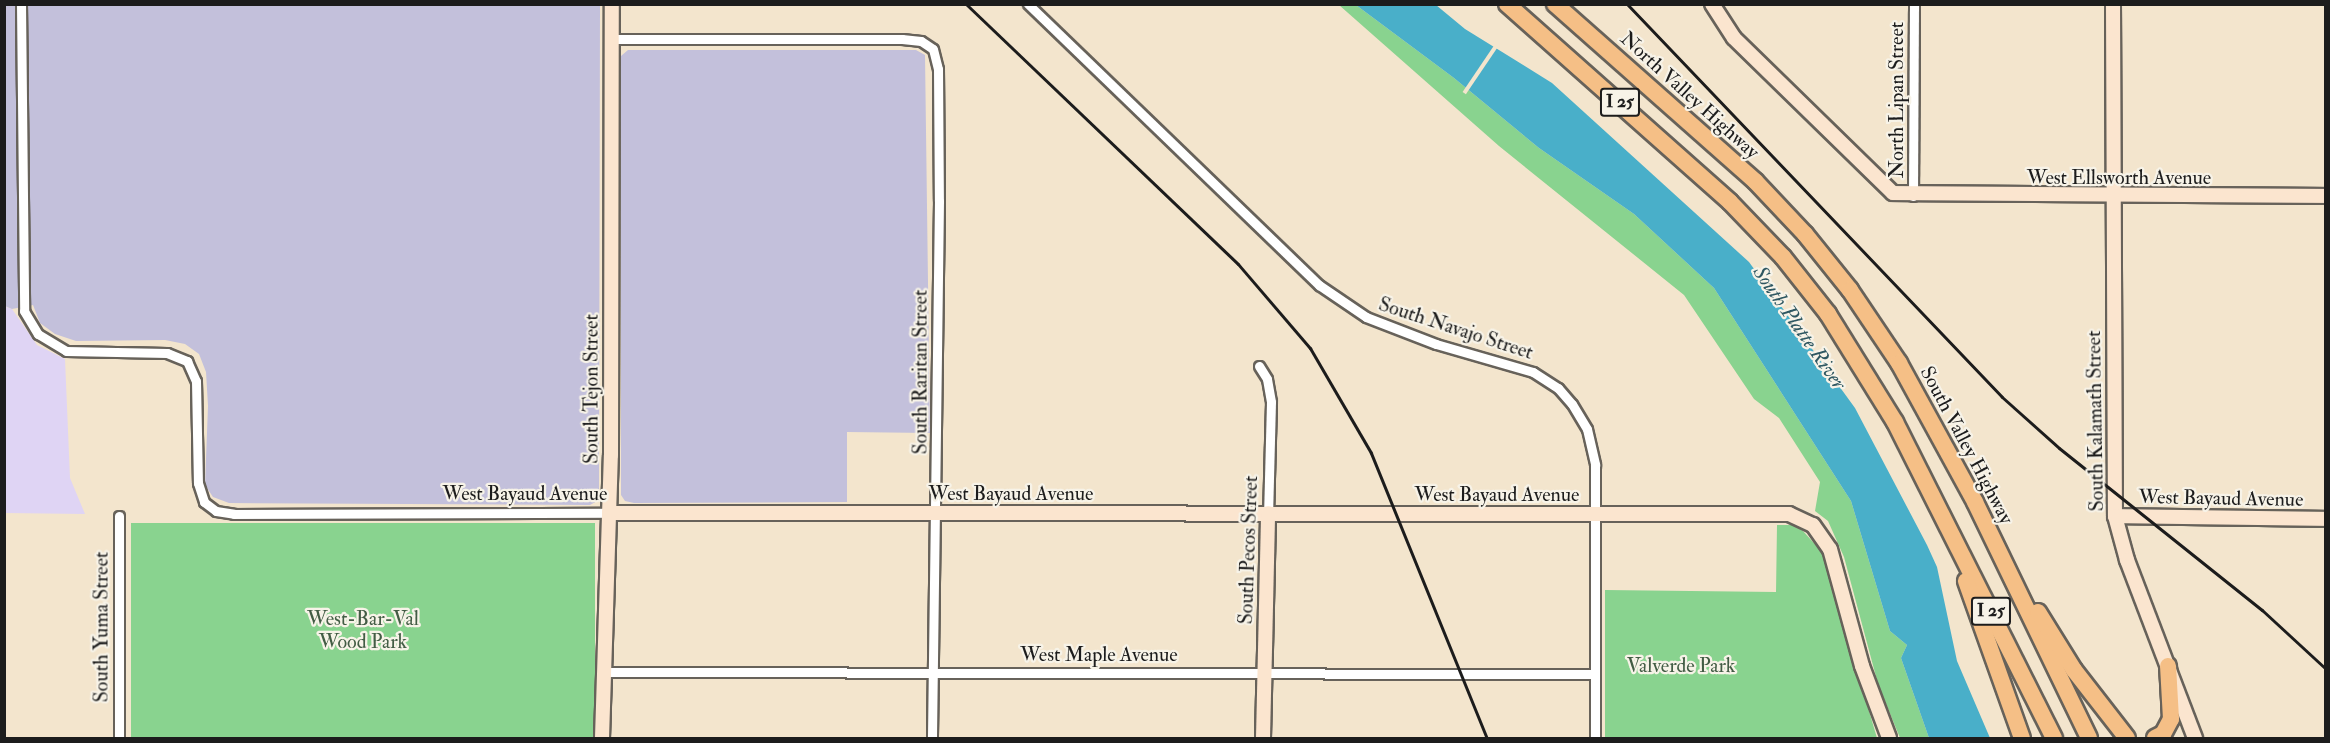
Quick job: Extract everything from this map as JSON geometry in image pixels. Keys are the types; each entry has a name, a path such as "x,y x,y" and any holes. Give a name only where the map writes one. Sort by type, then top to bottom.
{"highway":[{"name":"I 25","path":"1507,4 1730,202 1783,257 1834,323 1885,403 2054,738"},
{"name":"North Valley Highway","path":"1555,4 1768,195"},
{"name":"South Valley Highway","path":"1768,195 1825,258 1883,339 1994,540 2089,738"},
{"path":"1926,483 2022,738"},
{"path":"1994,540 2074,670 2122,733 2138,738"},
{"path":"2155,738 2163,735 2171,719 2168,666"}],"street":[{"name":"West Bayaud Avenue","path":"21,4 21,293 28,320 38,334 58,349 75,353 166,353 182,357 191,366 196,389 198,483 204,502 216,511 234,514 936,512 1782,514 1799,517 1817,529 1830,549 1862,666 1889,738"},
{"name":"South Tejon Street","path":"603,738 609,513 612,4"},
{"name":"South Navajo Street","path":"1028,4 1319,285 1366,317 1436,344 1522,368 1558,388 1579,413 1590,438 1595,465 1595,738"},
{"name":"West Ellsworth Avenue","path":"1712,4 1734,38 1893,193 1913,196 2325,196"},
{"name":"North Lipan Street","path":"1913,196 1914,4"},
{"name":"South Kalamath Street","path":"2113,4 2115,516 2127,560 2195,738"},
{"name":"South Raritan Street","path":"611,39 902,39 929,45 938,69 936,512 932,738"},
{"name":"South Pecos Street","path":"1259,366 1267,379 1271,402 1263,738"},
{"name":"South Yuma Street","path":"119,516 119,738"},
{"name":"West Bayaud Avenue","path":"2115,516 2325,519"},
{"name":"West Maple Avenue","path":"603,672 1595,674"}],"shaded area":[{"path":"5,5 600,5 599,500 590,505 229,503 213,497 205,485 208,406 206,372 199,354 185,344 165,340 76,341 55,334 40,323 33,305 12,309 5,306"},
{"path":"628,50 916,50 925,55 930,433 847,432 847,502 634,503 625,501 621,495 621,56"},
{"path":"4,306 12,309 37,345 65,359 70,478 85,514 5,513"}],"green space":[{"path":"1339,5 1356,5 1454,78 1539,148 1634,214 1714,288 1851,501 1890,631 1907,645 1901,658 1929,738 1900,738 1878,684 1844,557 1828,521 1815,511 1820,482 1779,418 1754,399 1684,295 1499,146"},
{"name":"West-Bar-Val Wood Park","path":"131,523 595,523 595,738 131,738"},
{"name":"Valverde Park","path":"1777,525 1793,525 1803,531 1822,552 1877,738 1605,738 1605,590 1776,592"}],"water":[{"path":"1356,5 1436,5 1465,29 1552,83 1749,262 1855,408 1927,545 1937,567 1957,661 1990,738 1929,738 1901,658 1907,645 1890,631 1851,501 1714,288 1634,214 1539,148 1454,78"}],"pier":[{"path":"1495,44 1498,46 1466,94 1463,92"}],"railway":[{"path":"966,4 1238,264 1310,348 1371,453 1487,738"},
{"path":"1627,4 2002,397 2059,448 2262,610 2326,669"}],"water label":[{"name":"South Platte River","path":"1799,328"}]}
